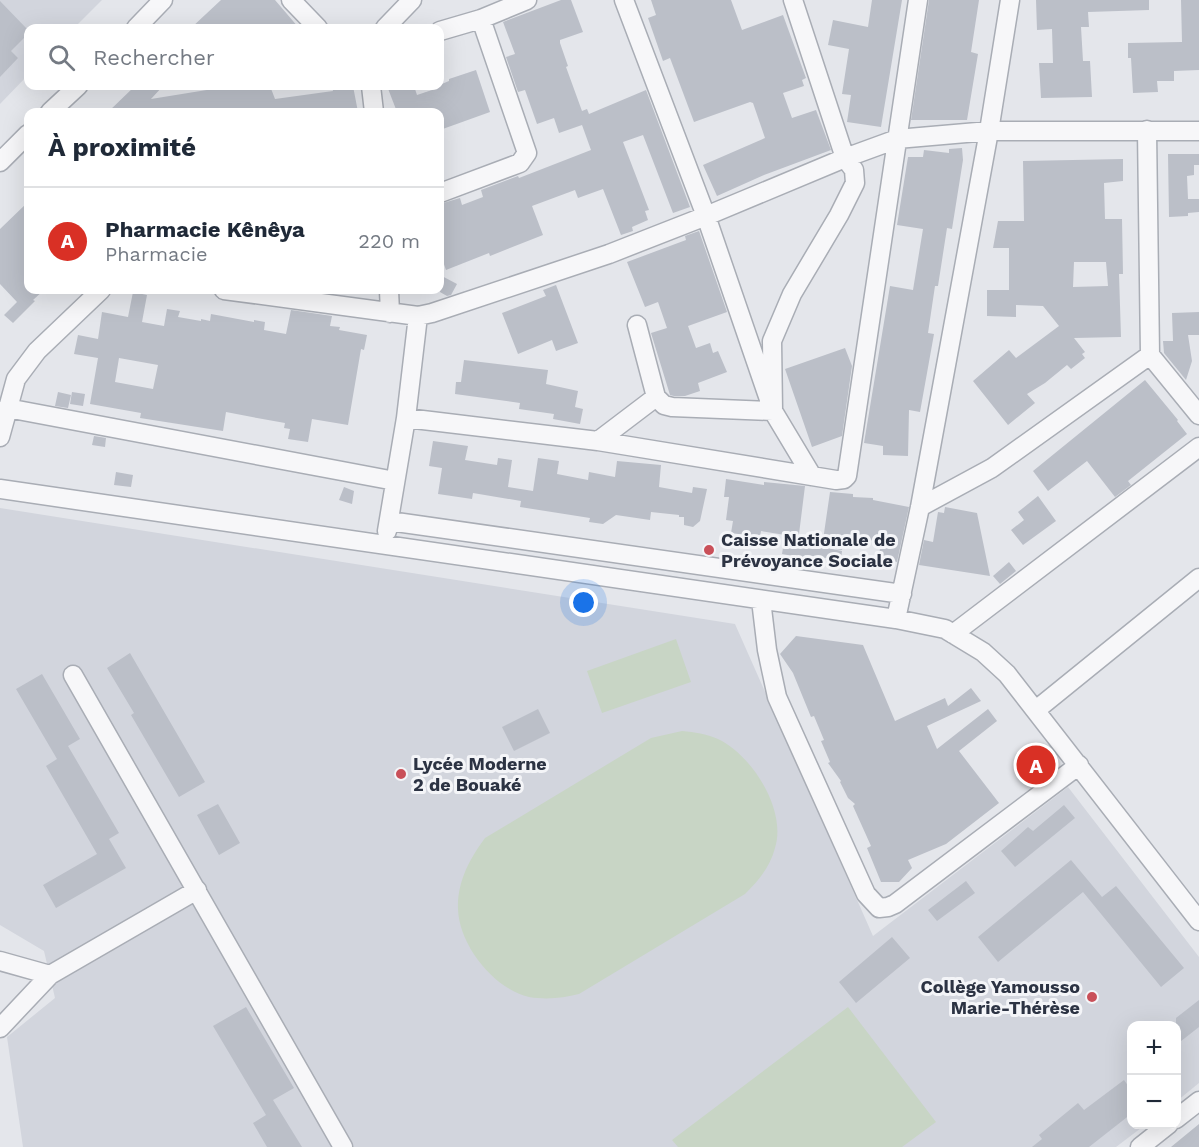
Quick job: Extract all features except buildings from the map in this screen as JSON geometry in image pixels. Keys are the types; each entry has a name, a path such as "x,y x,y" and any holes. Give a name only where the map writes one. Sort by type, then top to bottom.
{"street":[{"path":"140,24 163,0"},
{"path":"291,0 314,24"},
{"path":"389,24 412,0"},
{"path":"444,30 481,19 526,0"},
{"path":"624,0 706,216 773,411 812,476"},
{"path":"773,411 772,341 792,294 839,215 855,183 854,170 844,158 793,0"},
{"path":"406,418 598,441 841,481 847,476 918,0"},
{"path":"896,619 920,507 989,131 1010,0"},
{"path":"444,192 520,163 527,153 481,19"},
{"path":"54,108 74,90"},
{"path":"371,90 374,108"},
{"path":"1147,130 1150,355 1199,416"},
{"path":"253,294 418,316 609,254 844,158 897,139 989,131 1199,131"},
{"path":"0,162 24,138"},
{"path":"0,437 16,379 37,351 97,294"},
{"path":"389,294 390,313"},
{"path":"384,545 406,418 418,316"},
{"path":"637,325 656,397 664,405 773,411"},
{"path":"920,507 992,468 1150,355"},
{"path":"598,441 656,397"},
{"path":"7,408 395,480"},
{"path":"953,634 1199,447"},
{"path":"0,489 939,627 983,652 1007,674 1199,921"},
{"path":"389,521 902,594"},
{"path":"1036,710 1199,578"},
{"path":"760,600 777,697 866,894 879,908 895,904 1079,765"},
{"path":"73,675 343,1147"},
{"path":"0,1028 50,975 197,890"},
{"path":"0,961 50,975"},
{"path":"1181,1115 1199,1101"},
{"path":"1140,1147 1164,1129"}],"shaded area":[{"path":"0,0 102,0 78,24 24,24 24,79 0,104"},
{"name":"Lycée Moderne 2 de Bouaké","path":"0,508 735,624 873,936 1068,787 1199,957 1199,1083 1181,1098 1181,1021 1127,1021 1127,1129 1140,1129 1116,1147 23,1147 7,1037 55,998 44,951 0,925"}],"green space":[{"path":"676,639 691,682 602,713 587,671"},
{"path":"682,731 709,736 731,747 743,757 764,785 776,817 777,833 773,855 763,873 745,894 579,994 567,997 536,998 503,985 491,975 472,951 460,923 458,899 462,880 479,846 485,838 651,738"},
{"path":"848,1007 936,1122 902,1147 678,1147 672,1140"}],"place":[{"name":"Caisse Nationale de Prévoyance Sociale","path":"709,550"},
{"name":"Pharmacie Kênêya","path":"1036,765"},
{"name":"Lycée Moderne 2 de Bouaké","path":"401,774"},
{"name":"Collège Yamousso Marie-Thérèse","path":"1092,997"}]}
